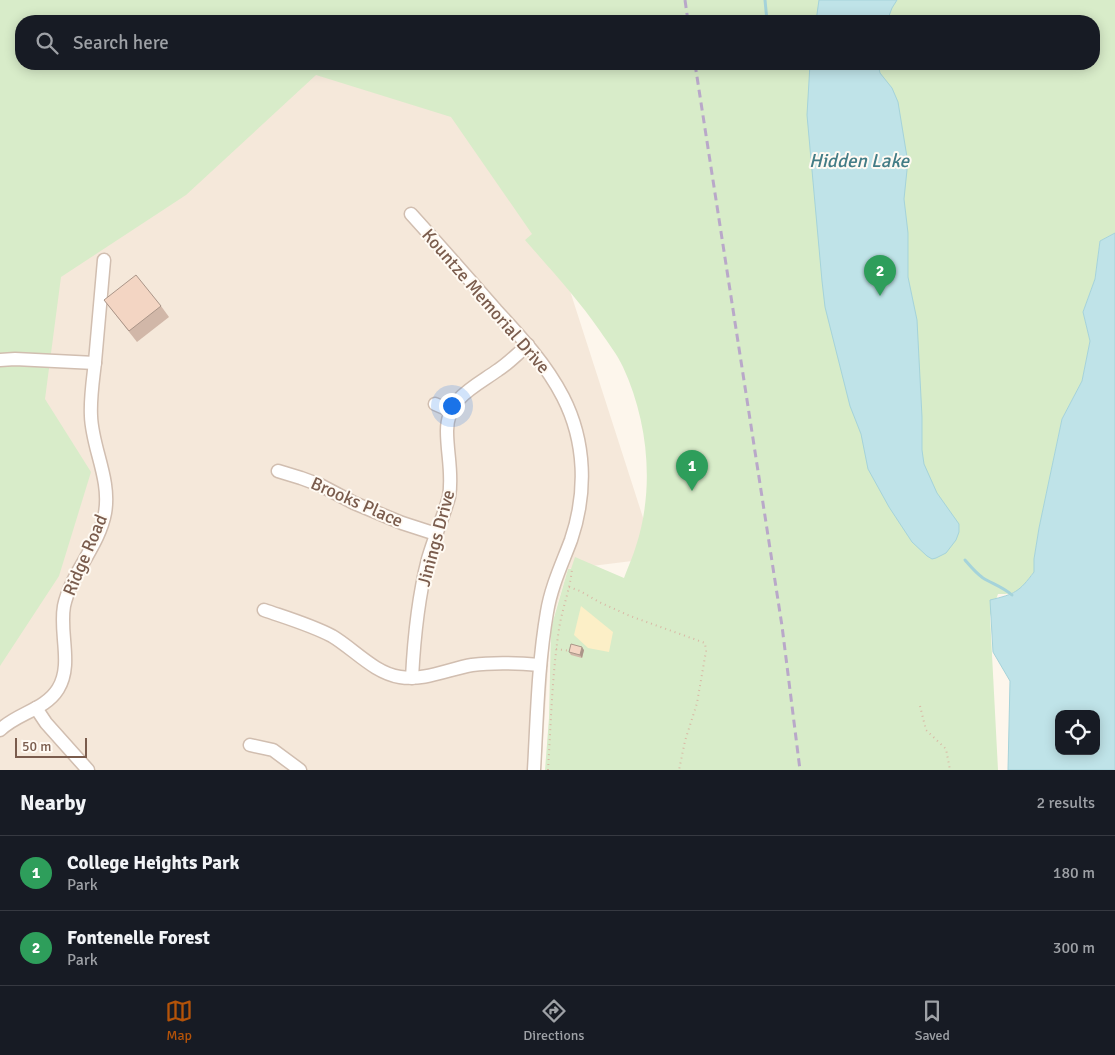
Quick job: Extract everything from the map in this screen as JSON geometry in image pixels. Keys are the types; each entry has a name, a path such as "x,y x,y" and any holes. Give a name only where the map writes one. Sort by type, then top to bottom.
{"street":[{"name":"Kountze Memorial Drive","path":"411,214 528,345 549,373 563,397 577,435 582,463 582,486 577,519 549,601 540,665 534,770"},
{"name":"Ridge Road","path":"0,730 7,723 36,708 60,687 65,668 64,606 105,514 106,489 90,406 104,260"},
{"path":"435,404 451,411 455,403 469,389 501,368 528,345"},
{"path":"0,360 15,358 95,363"},
{"name":"Jinings Drive","path":"412,678 416,625 424,575 448,502 451,486 447,431 451,411"},
{"name":"Brooks Place","path":"278,471 320,485 354,503 402,523 436,534"},
{"path":"264,610 318,629 344,643 379,669 390,674 412,678 488,664 517,663 540,665"},
{"path":"36,708 46,723 88,770"},
{"path":"250,745 273,750 300,770"}],"path":[{"path":"548,770 556,649 561,615 569,587 612,609 705,643 706,652 697,703 685,741 679,770"},
{"path":"556,649 572,652"},
{"path":"920,706 926,730 946,749 950,770"}],"shaded area":[{"path":"173,70 495,70 526,154 656,558 568,569 551,625 541,770 0,770 0,169"}],"green space":[{"path":"0,0 1115,0 1115,233 1100,241 1095,279 1083,312 1090,341 1082,381 1062,419 1039,528 1034,572 1016,592 998,594 990,616 998,770 545,770 549,718 551,628 568,569 571,569 575,557 624,578 635,550 642,524 646,501 646,455 643,432 632,388 618,358 592,319 525,240 532,234 451,117 316,75 186,195 61,277 45,399 91,472 59,576 0,666"}],"sand":[{"path":"581,606 613,632 609,652 588,648 574,635"}],"water":[{"path":"819,0 897,0 889,15 817,15"},
{"name":"Hidden Lake","path":"810,70 879,70 892,88 898,102 907,157 904,199 908,233 908,277 917,320 924,464 937,493 959,524 956,540 946,553 936,558 932,559 927,556 912,542 889,507 868,469 861,434 850,406 825,307 807,115"},
{"path":"1115,233 1115,770 1008,770 1010,681 993,652 990,600 1016,591 1034,572 1039,528 1062,419 1082,381 1090,341 1083,312 1095,279 1100,241"}],"building":[{"path":"136,275 161,306 129,331 104,300"},
{"path":"571,644 582,647 580,655 569,652"}],"waterway":[{"path":"765,0 766,15"},
{"path":"965,560 983,578 1012,595"}],"railway":[{"path":"685,0 687,15"},
{"path":"696,70 782,626 800,770"}],"place":[{"name":"Fontenelle Forest","path":"880,296"},
{"name":"College Heights Park","path":"692,491"}]}
